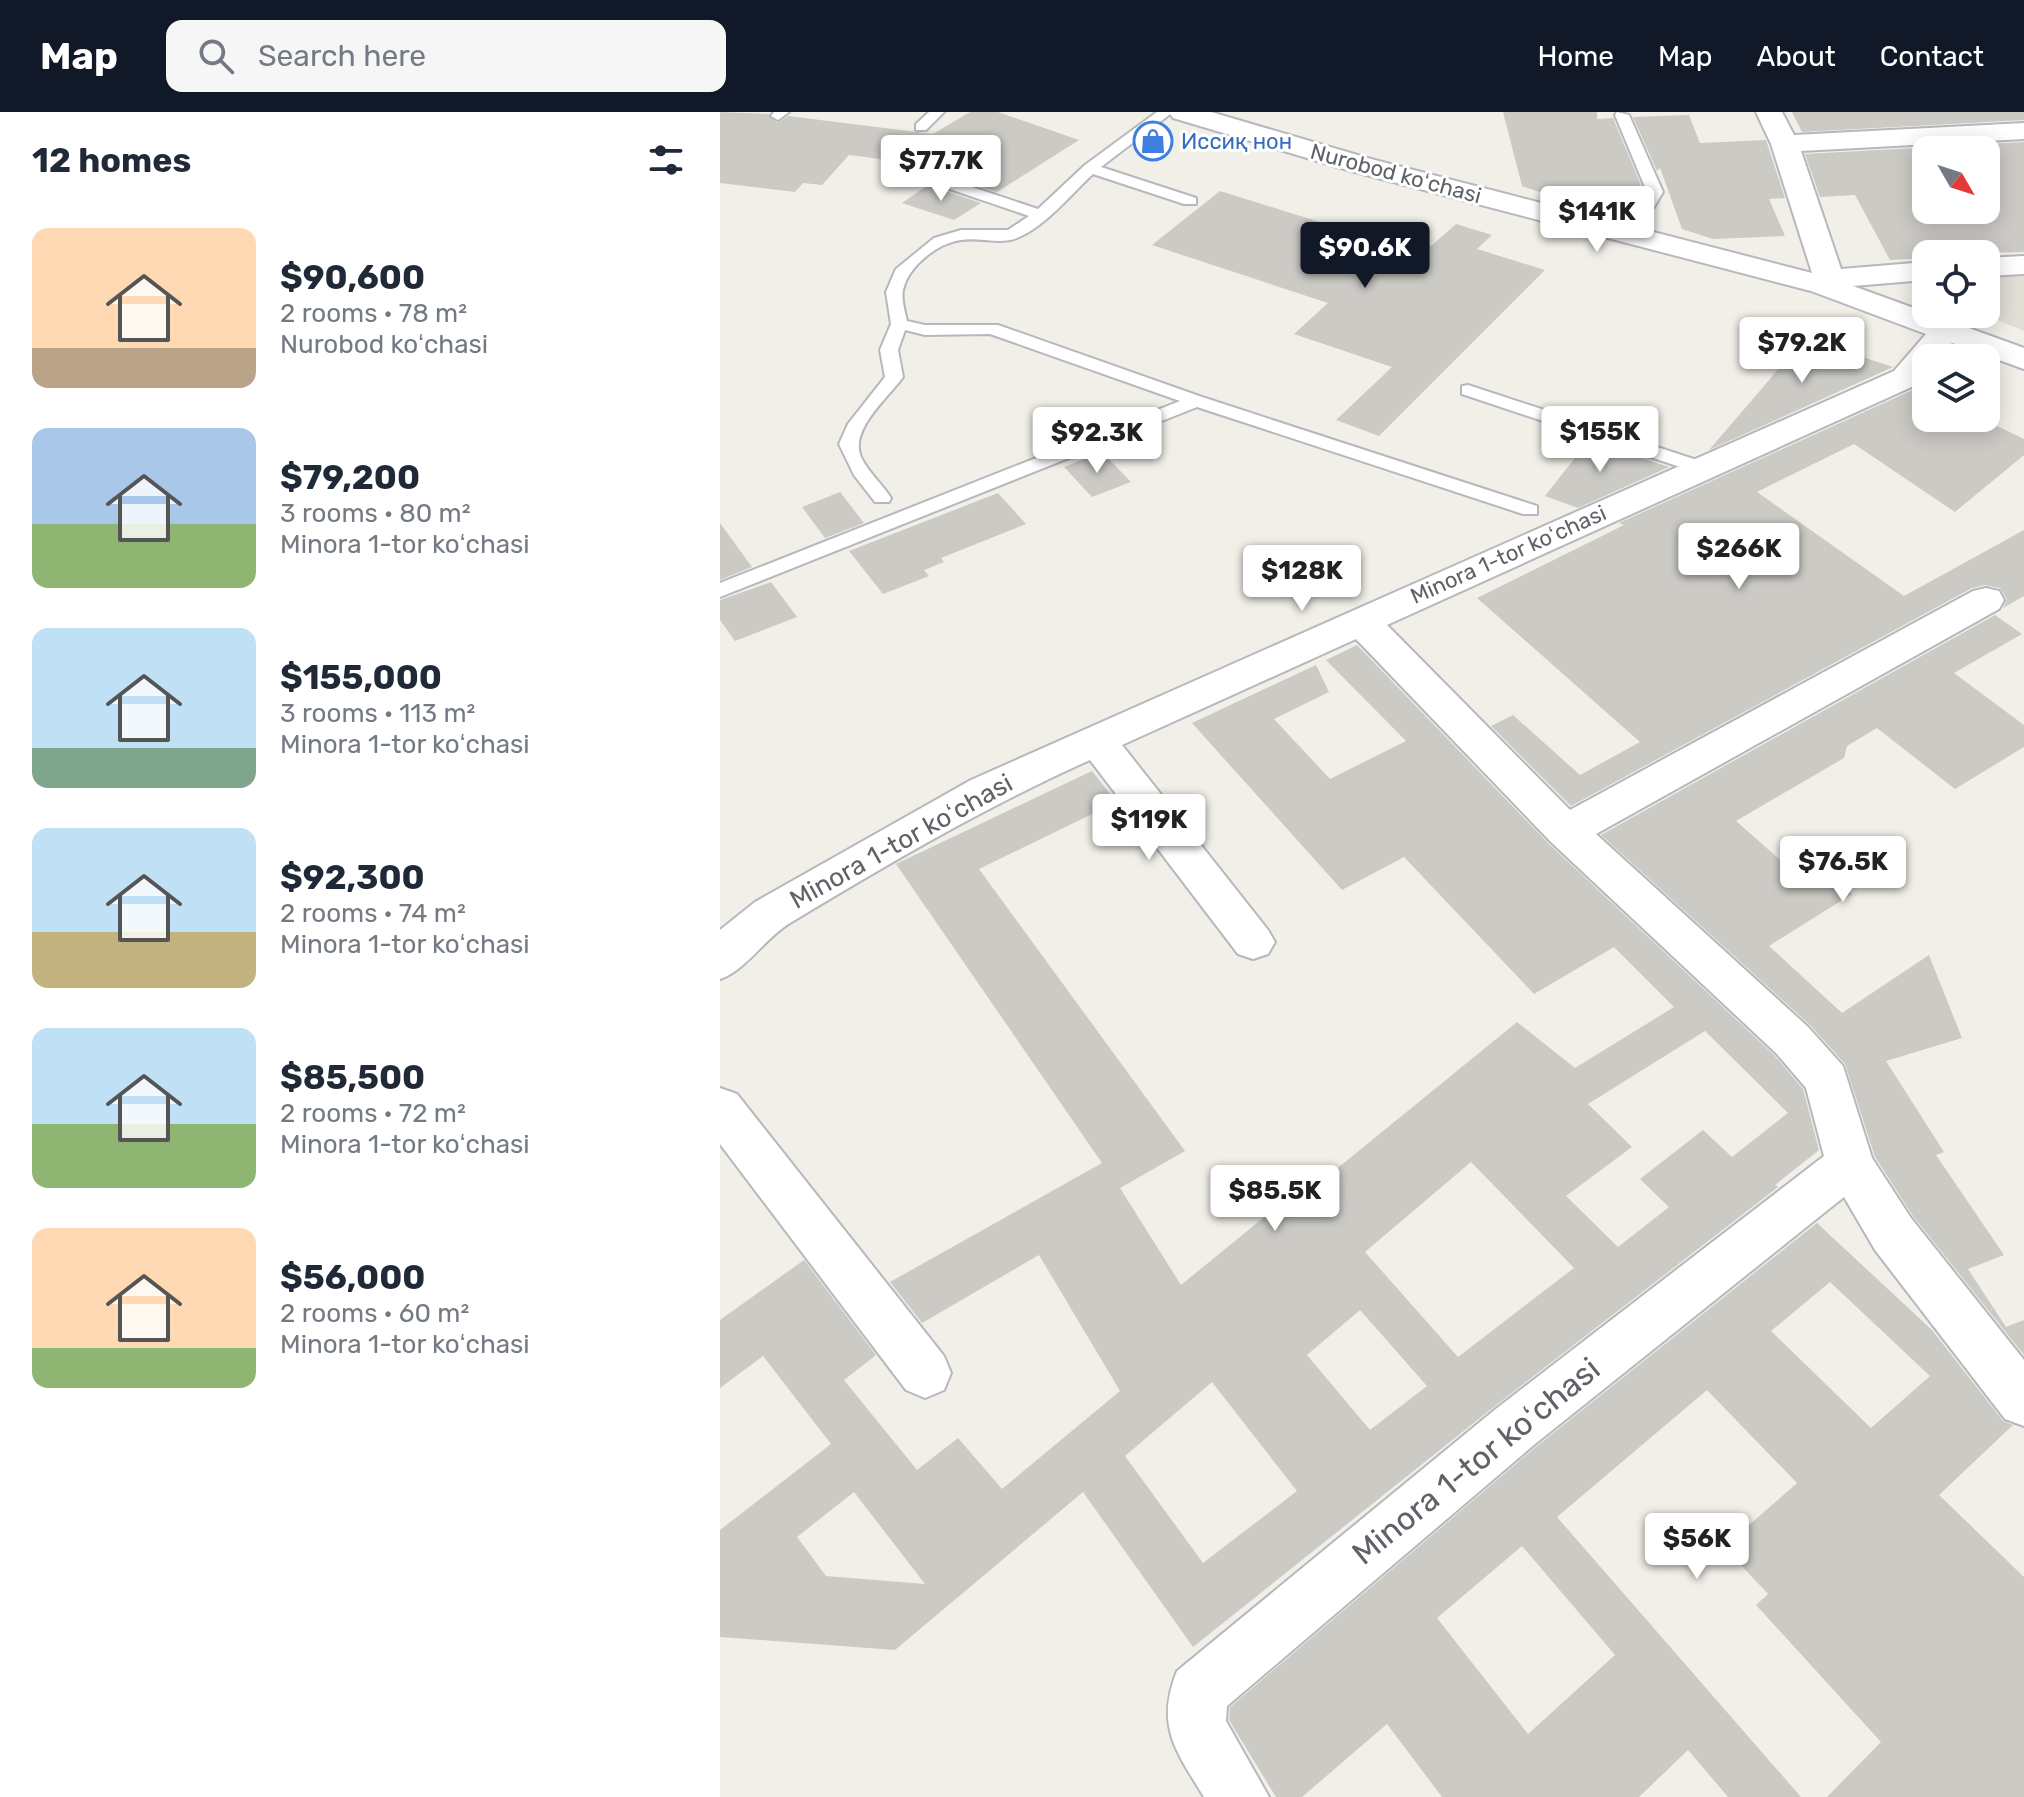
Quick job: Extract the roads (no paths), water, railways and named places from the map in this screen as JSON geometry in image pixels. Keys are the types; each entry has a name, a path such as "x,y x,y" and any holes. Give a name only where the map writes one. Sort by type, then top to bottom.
{"street":[{"name":"Nurobod koʻchasi","path":"1182,112 1361,165 1826,282 2024,359"},
{"path":"1769,112 1785,144 1826,282 1912,273"},
{"path":"1785,144 2024,131"},
{"path":"2000,266 2024,265"},
{"name":"Minora 1-tor koʻchasi","path":"720,962 732,945 770,914 985,790 1905,378 1946,330"},
{"path":"1566,831 1986,600"},
{"path":"1360,620 1566,831 1792,1040 1827,1080 1850,1164 1893,1234 2024,1401"},
{"path":"1097,741 1253,942"},
{"path":"720,1108 925,1373"},
{"name":"Minora 1-tor koʻchasi","path":"1238,1797 1196,1727 1198,1692 1516,1426 1850,1164"}],"lane":[{"path":"921,127 937,112"},
{"path":"882,498 861,474 846,447 848,429 894,377 889,350 899,324 894,292 902,272 920,254 940,241 961,235 1012,235 1041,215 1090,168 1166,112"},
{"path":"1619,232 1648,204 1655,192 1622,115"},
{"path":"1090,168 1190,201"},
{"path":"934,179 1041,215"},
{"path":"899,324 925,330 992,329 1196,401 1530,510"},
{"path":"1468,390 1705,469"},
{"path":"720,590 1196,401"}],"place":[{"name":"Иссиқ нон","path":"1153,141"}]}
